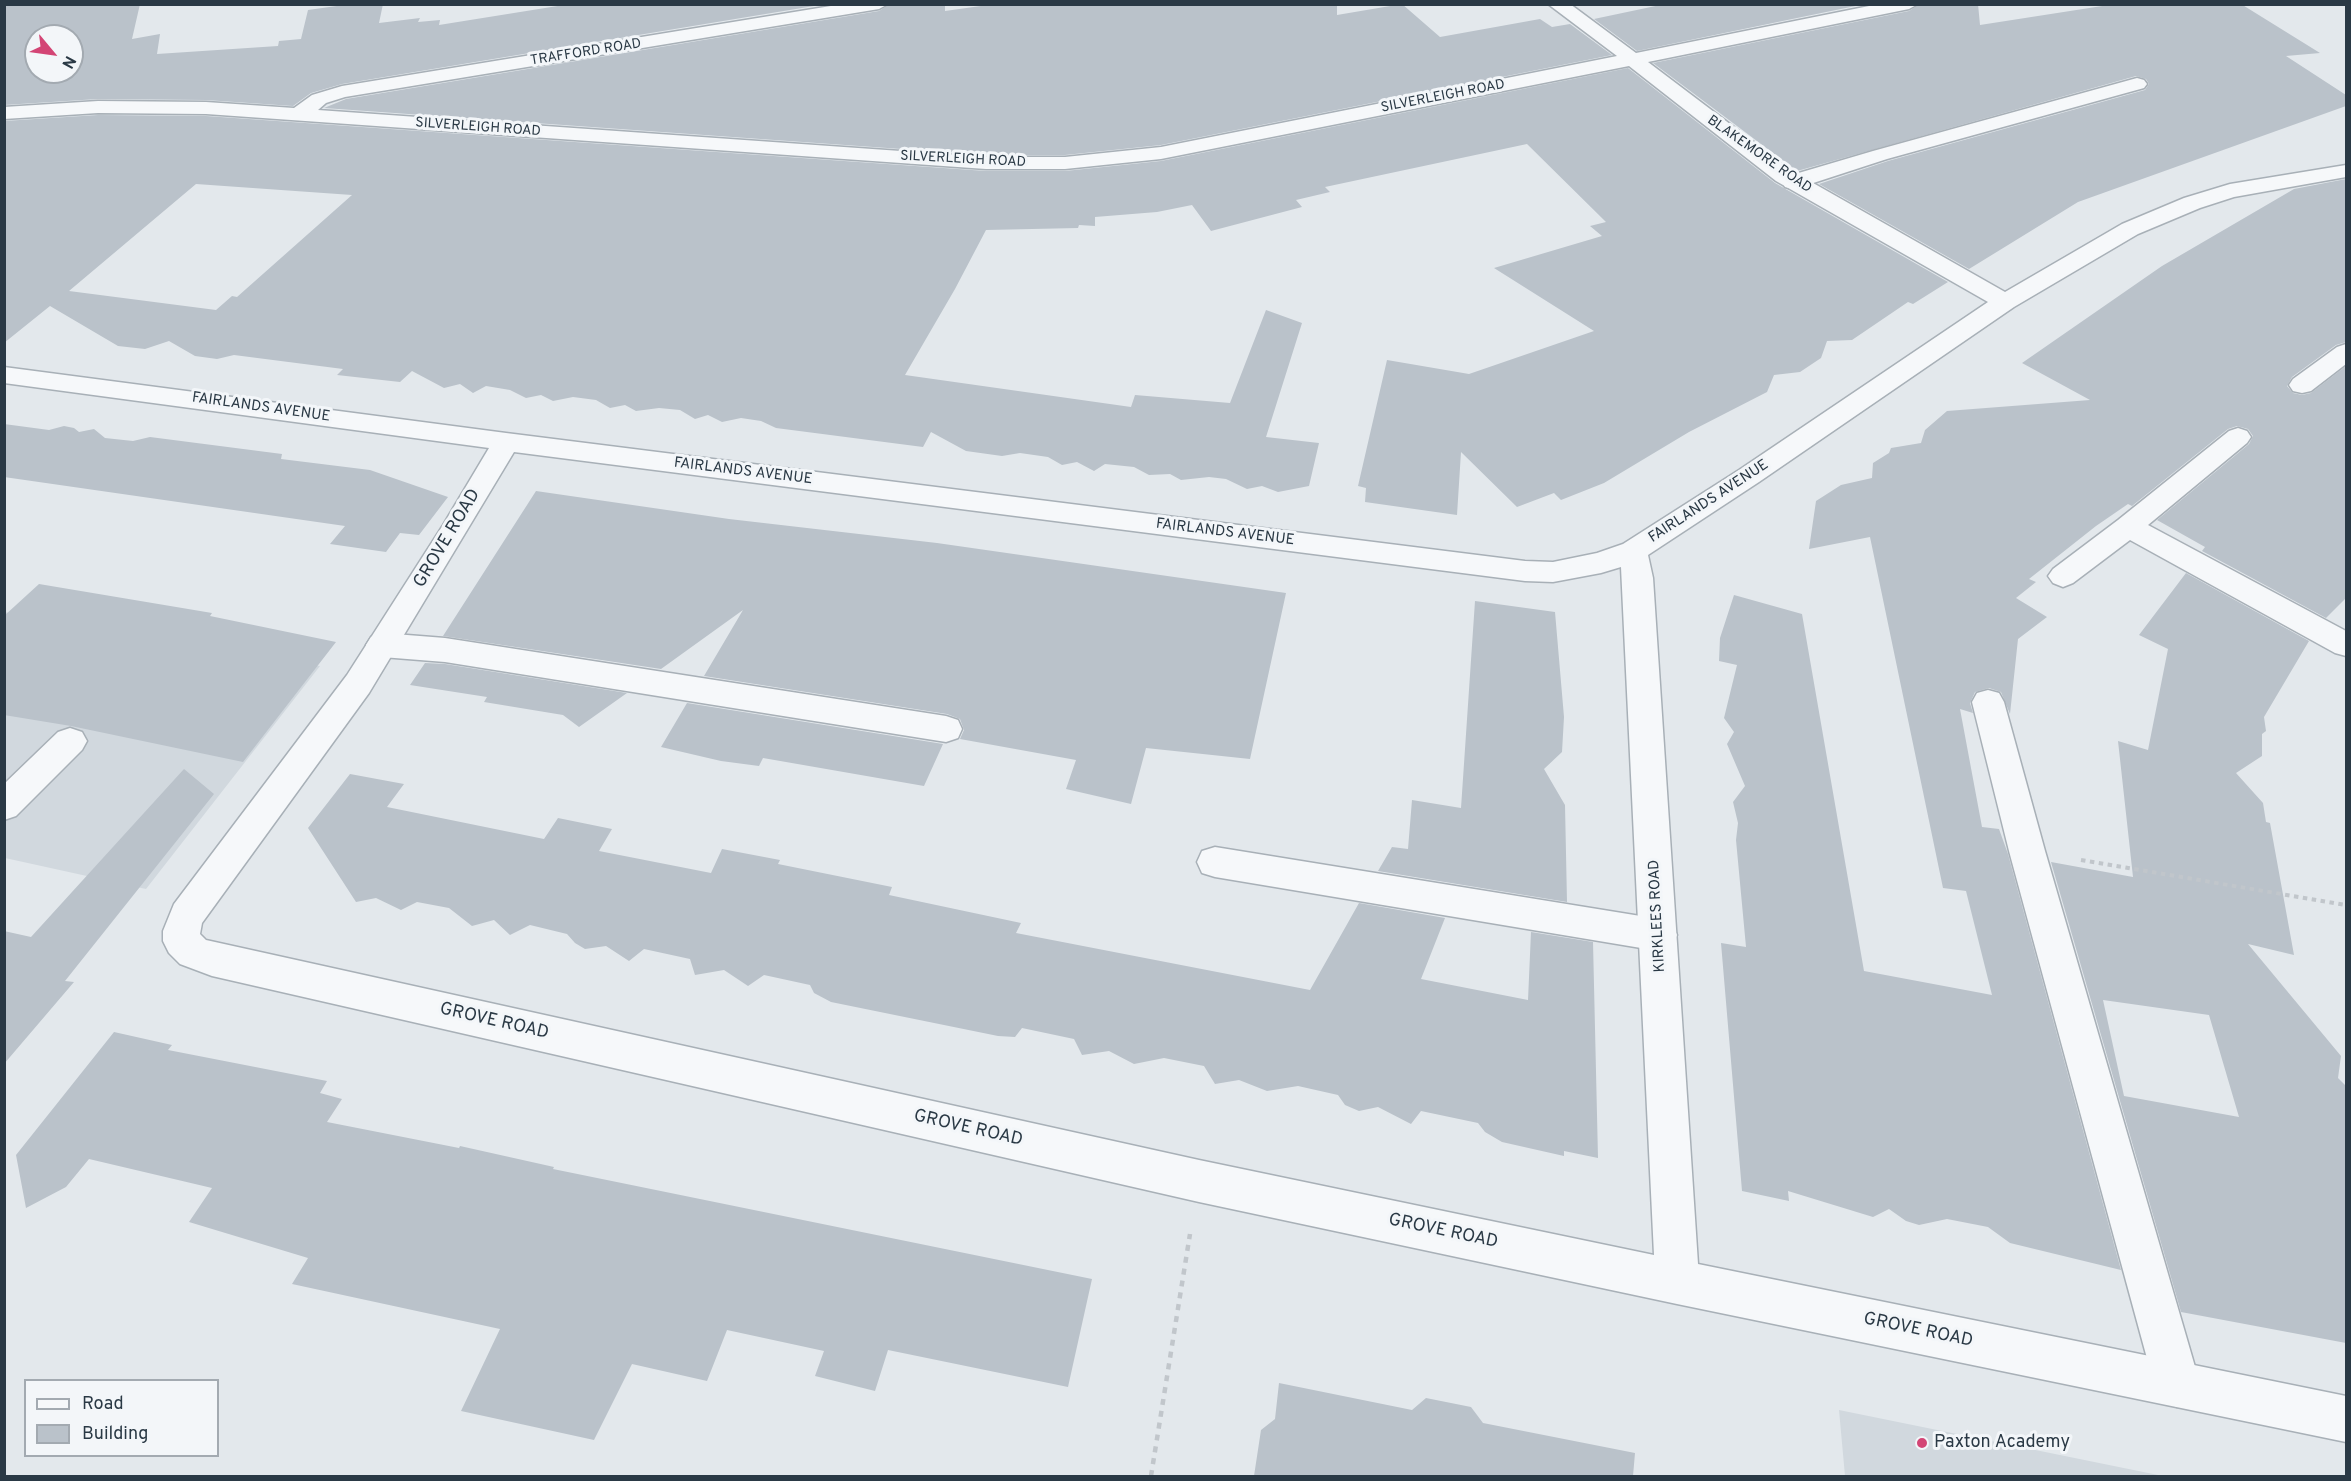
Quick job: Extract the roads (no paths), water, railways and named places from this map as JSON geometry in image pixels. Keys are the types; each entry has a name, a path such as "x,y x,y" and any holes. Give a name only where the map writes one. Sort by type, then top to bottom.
{"street":[{"name":"TRAFFORD ROAD","path":"298,114 319,99 342,92 879,4"},
{"name":"BLAKEMORE ROAD","path":"1557,4 1793,182 2006,302"},
{"name":"SILVERLEIGH ROAD","path":"4,113 161,106 976,162 1065,163 1161,153 1909,4"},
{"path":"1793,182 1880,155 2137,84"},
{"name":"FAIRLANDS AVENUE","path":"4,375 506,442 1525,571 1553,572 1578,569 1633,551 1749,477 2006,302 2130,230 2192,203 2262,185 2346,171"},
{"path":"2302,385 2346,352"},
{"path":"2063,576 2128,527 2238,437"},
{"name":"GROVE ROAD","path":"506,442 454,531 358,684 187,915 181,931 182,941 193,952 212,959 1199,1180 1677,1282 2346,1419"},
{"path":"2128,527 2346,645"},
{"name":"KIRKLEES ROAD","path":"1633,551 1638,579 1677,1282"},
{"path":"382,645 445,650 946,729"},
{"path":"1989,702 2027,851 2177,1384"},
{"path":"4,806 69,741"},
{"path":"1215,862 1659,935"}],"place":[{"name":"Paxton Academy","path":"1922,1443"}]}
